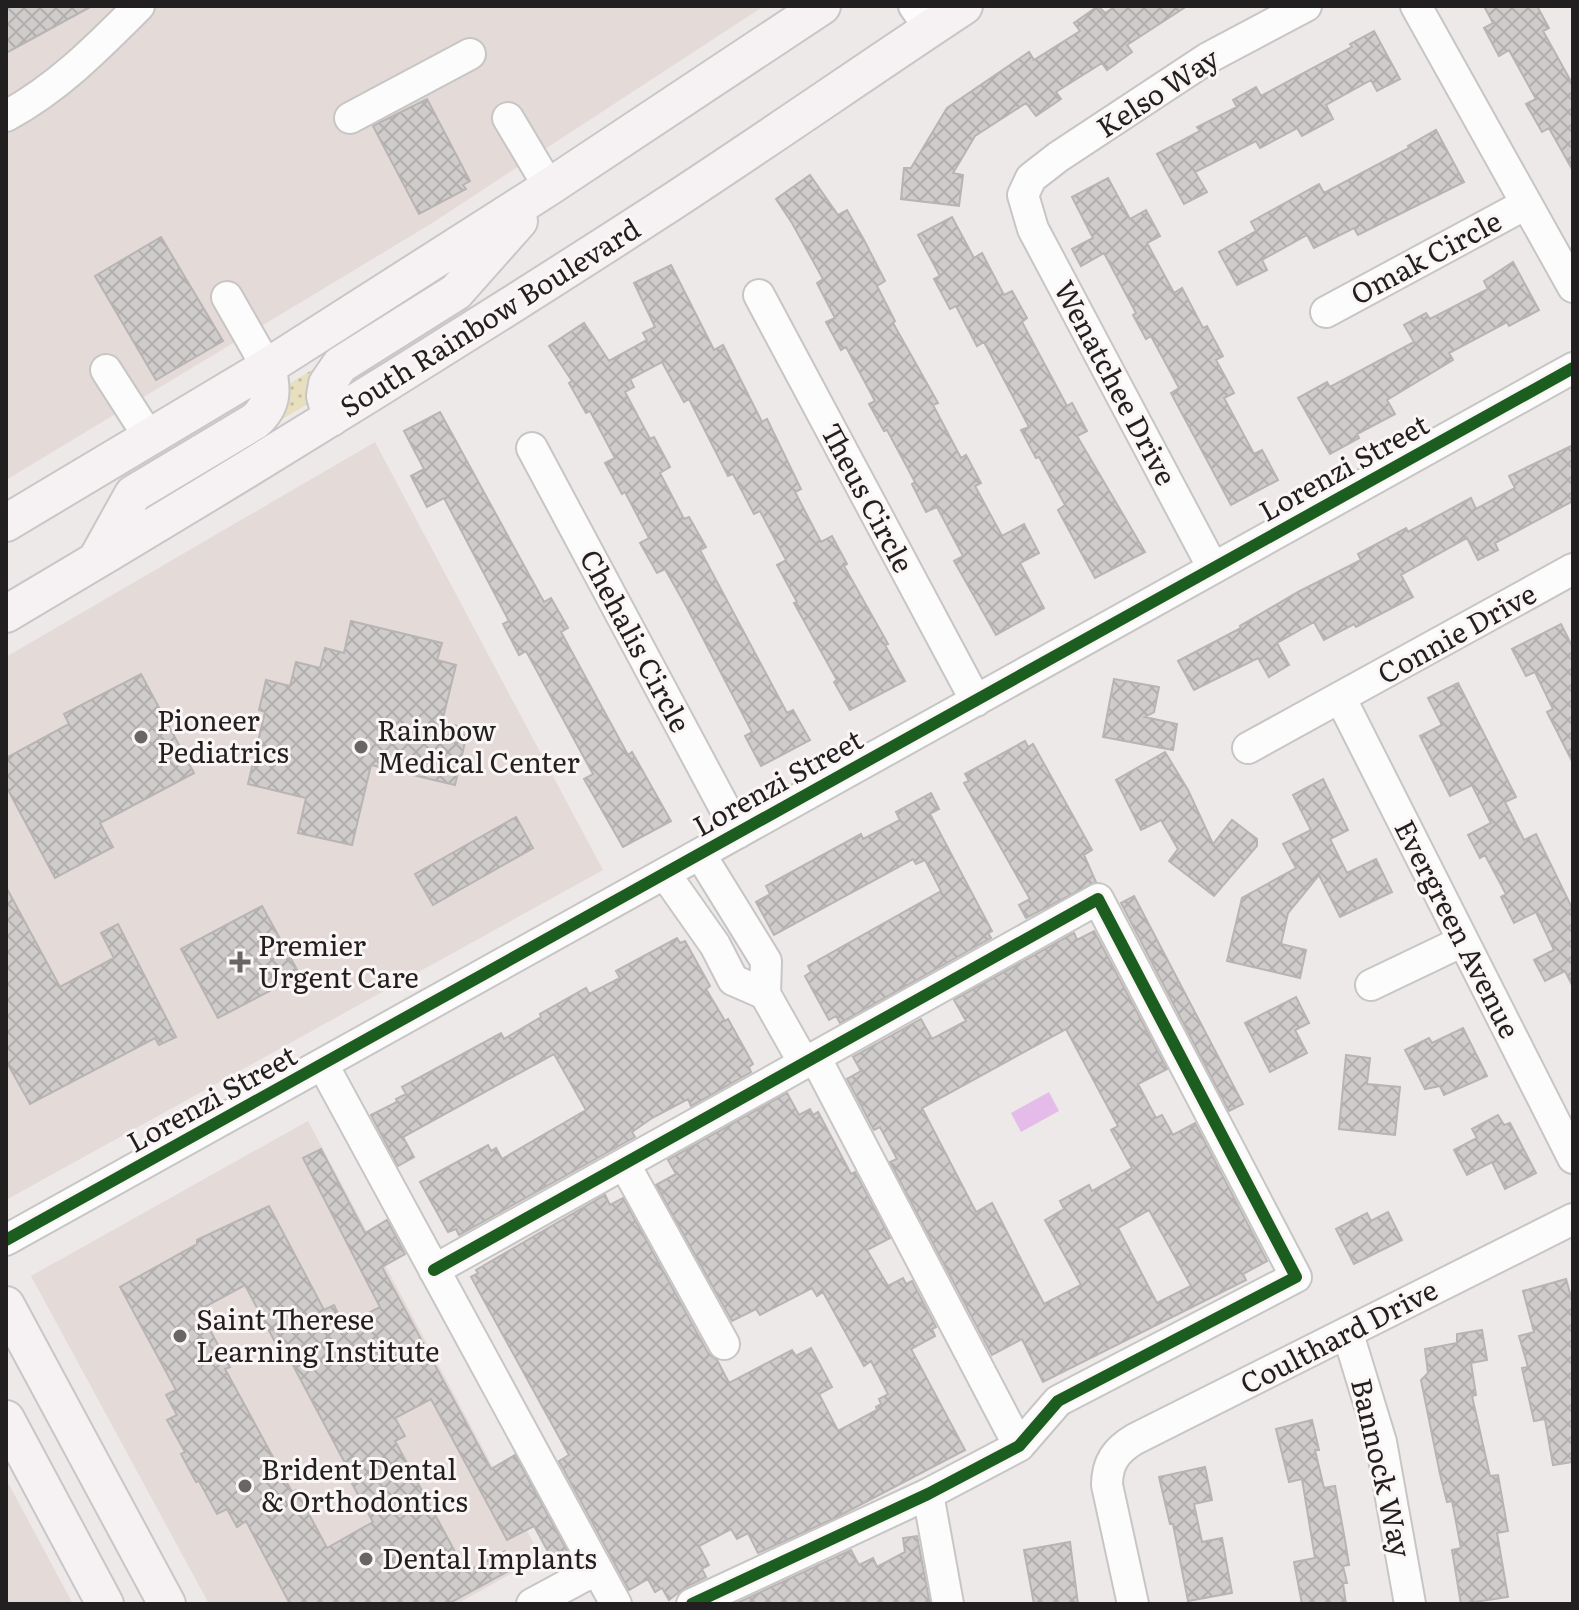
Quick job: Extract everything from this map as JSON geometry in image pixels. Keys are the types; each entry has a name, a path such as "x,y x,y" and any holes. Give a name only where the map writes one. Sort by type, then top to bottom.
{"main road":[{"path":"6,523 267,367 549,187 822,6"},
{"name":"South Rainbow Boulevard","path":"6,614 331,418 660,209 943,12"},
{"path":"331,418 325,396 327,384 340,365 456,292 549,187"},
{"path":"97,560 133,494 264,413 272,391 267,367"},
{"path":"6,1305 167,1604"},
{"path":"6,1419 105,1604"}],"street":[{"path":"6,116 36,99 69,73 139,6"},
{"name":"Kelso Way","path":"1023,195 1031,178 1058,157 1208,58 1306,6"},
{"path":"1416,6 1573,287"},
{"path":"350,118 470,54"},
{"path":"508,118 549,187"},
{"name":"Wenatchee Drive","path":"1023,195 1033,229 1213,568"},
{"name":"Omak Circle","path":"1326,312 1526,204"},
{"name":"Theus Circle","path":"759,295 976,701"},
{"path":"227,297 267,367"},
{"name":"Lorenzi Street","path":"6,1240 1573,368"},
{"path":"106,370 149,437"},
{"name":"Chehalis Circle","path":"532,448 738,833"},
{"name":"Connie Drive","path":"1248,748 1573,569"},
{"name":"Evergreen Avenue","path":"1341,699 1573,1158"},
{"path":"700,854 766,961 765,994"},
{"path":"665,874 715,945 733,980 765,994 809,1060 1019,1446"},
{"path":"434,1270 1098,899 1296,1277 1058,1401 1019,1446 928,1494 692,1604"},
{"path":"1371,985 1463,941"},
{"path":"323,1065 616,1604"},
{"path":"625,1165 724,1344"},
{"name":"Coulthard Drive","path":"1133,1604 1107,1485 1111,1461 1121,1449 1135,1439 1573,1219"},
{"name":"Bannock Way","path":"1348,1334 1381,1442 1410,1604"},
{"path":"928,1494 948,1604"},
{"path":"532,1604 597,1569"}],"shaded area":[{"path":"6,6 764,6 429,225 6,480"},
{"path":"379,329 310,393 308,404 224,453 284,387"},
{"path":"375,442 603,870 6,1200 6,657"},
{"path":"1049,1092 1059,1111 1021,1132 1011,1113"},
{"path":"308,1121 541,1557 457,1604 209,1604 31,1276"},
{"path":"6,1479 73,1604 6,1604"}],"building":[{"path":"6,6 92,6 6,53"},
{"path":"1098,6 1105,13 1116,6 1187,6 1127,45 1132,52 1107,70 1102,63 1056,92 1061,99 1036,116 1026,103 975,136 953,173 963,175 959,206 901,199 904,168 911,168 947,108 1029,52 1034,60 1080,31 1074,23"},
{"path":"1484,6 1537,6 1549,28 1543,31 1573,85 1573,171 1549,128 1542,132 1526,104 1536,99 1509,50 1499,56 1484,28 1493,23"},
{"path":"1374,31 1400,79 1377,91 1371,80 1326,105 1333,119 1302,136 1297,128 1260,148 1256,141 1195,172 1207,192 1184,204 1157,154 1200,131 1197,127 1237,107 1233,100 1256,87 1261,96 1352,47 1350,44"},
{"path":"427,99 470,181 463,185 466,189 419,214 373,126"},
{"path":"1436,130 1464,182 1358,235 1354,228 1314,248 1307,235 1262,260 1267,270 1237,285 1219,252 1256,231 1251,222 1319,184 1324,193 1409,148"},
{"path":"810,175 838,215 847,210 864,240 885,281 877,286 895,321 893,323 938,403 933,405 961,458 966,455 981,483 975,486 1002,536 1024,524 1039,553 1020,563 1044,608 996,635 954,561 963,556 937,507 926,512 912,484 915,482 869,404 875,401 846,347 841,350 826,322 835,318 817,283 823,279 776,199"},
{"path":"1108,178 1130,219 1146,210 1160,236 1147,243 1174,293 1182,288 1203,328 1207,326 1223,356 1216,360 1234,393 1224,398 1254,454 1262,450 1278,480 1231,505 1171,393 1179,388 1151,336 1146,339 1133,315 1136,313 1104,253 1081,266 1072,249 1093,238 1072,197"},
{"path":"952,217 974,258 982,253 1004,295 1012,291 1027,318 1022,322 1067,406 1072,403 1087,431 1077,436 1145,552 1095,578 1058,510 1065,505 1021,430 1029,427 984,342 977,346 956,306 950,309 934,279 940,276 918,235"},
{"path":"161,237 223,341 156,380 95,276"},
{"path":"1513,262 1539,310 1509,326 1507,322 1449,353 1453,360 1387,400 1395,414 1357,434 1359,438 1330,454 1298,398 1327,382 1330,387 1414,342 1404,325 1426,313 1430,319 1488,289 1484,281"},
{"path":"671,265 714,350 723,345 762,422 767,419 801,489 795,492 821,542 832,536 847,564 844,566 905,681 850,710 777,565 786,560 760,511 754,514 733,474 728,476 689,399 684,402 662,362 630,379 634,387 625,392 650,439 654,437 670,467 660,473 684,519 689,517 706,547 700,550 787,713 793,710 810,740 761,766 745,736 752,732 686,606 665,569 657,573 640,543 649,538 625,492 622,494 605,463 615,458 549,346 584,323 609,361 647,340 643,333 655,327 634,283"},
{"path":"440,412 544,602 551,598 568,628 561,632 628,755 632,752 671,821 623,847 584,779 593,774 526,651 519,655 503,624 509,621 444,498 427,507 411,476 424,469 404,431"},
{"path":"1573,445 1573,501 1495,543 1498,550 1478,560 1467,538 1401,575 1413,597 1324,640 1314,622 1277,643 1289,665 1269,677 1258,658 1194,690 1178,661 1241,628 1298,592 1361,560 1358,554 1406,528 1408,532 1471,498 1476,509 1515,488 1509,476"},
{"name":"Rainbow Medical Center","path":"351,621 442,643 437,660 456,665 442,722 468,729 455,785 371,765 352,845 298,833 306,798 248,784 265,712 259,710 266,680 290,686 296,662 320,668 325,648 344,653"},
{"path":"1561,624 1573,648 1573,763 1547,712 1553,709 1535,672 1526,676 1512,649"},
{"path":"141,674 194,773 100,823 113,847 55,878 6,786 6,758 69,724 64,714"},
{"path":"1114,679 1159,687 1154,712 1145,717 1177,724 1173,750 1103,737"},
{"path":"1458,683 1516,797 1505,802 1524,840 1536,834 1573,910 1573,987 1565,971 1545,981 1534,960 1554,950 1536,912 1514,923 1501,897 1506,894 1485,855 1480,858 1468,835 1491,823 1472,785 1450,796 1420,736 1442,725 1428,698"},
{"path":"1025,741 1028,747 1033,744 1092,850 1084,855 1096,882 1026,918 1019,905 1030,899 964,783 969,781 965,774"},
{"path":"1165,752 1188,790 1213,844 1232,820 1257,839 1257,846 1214,896 1169,861 1178,849 1161,820 1141,830 1116,780"},
{"path":"1323,779 1348,830 1330,839 1347,873 1376,859 1392,892 1340,917 1319,875 1288,913 1281,944 1306,950 1300,978 1227,961 1242,898 1296,868 1283,844 1311,830 1293,795"},
{"path":"931,793 939,809 930,814 992,931 988,933 991,938 840,1023 836,1016 829,1020 805,976 811,972 808,966 941,891 925,860 916,864 913,859 774,935 756,902 770,894 766,886 861,834 863,839 900,820 896,812"},
{"path":"516,817 533,848 433,905 415,874"},
{"path":"6,887 60,987 114,958 101,933 118,924 176,1037 159,1045 155,1038 30,1104 6,1061"},
{"path":"1134,896 1243,1104 1229,1111 1121,903"},
{"name":"Premier Urgent Care","path":"262,906 300,975 218,1018 181,949"},
{"path":"1094,931 1167,1069 1138,1084 1156,1118 1162,1115 1173,1135 1195,1123 1267,1261 1243,1274 1246,1280 1043,1382 1022,1339 992,1355 890,1162 897,1159 880,1127 874,1130 847,1079 861,1071 853,1057 921,1019 932,1039 966,1021 954,1000 1074,933 1077,940","holes":["1066,1029 1118,1126 1111,1130 1132,1168 1092,1191 1089,1185 1060,1201 1064,1209 1045,1220 1081,1285 1044,1304 992,1203 976,1212 922,1108","1149,1210 1191,1286 1157,1303 1118,1228"]},
{"path":"677,938 680,943 685,941 710,986 706,989 725,1021 728,1019 753,1064 749,1067 751,1072 691,1106 688,1099 652,1118 632,1132 635,1137 459,1235 456,1229 448,1232 420,1182 488,1145 491,1151 496,1148 502,1159 586,1110 554,1054 403,1137 414,1157 398,1166 371,1115 406,1094 402,1087 501,1033 504,1039 586,988 589,994 620,978 616,971"},
{"path":"1296,997 1309,1023 1295,1030 1307,1053 1270,1072 1245,1023"},
{"path":"1463,1028 1487,1076 1444,1095 1440,1086 1425,1089 1405,1050 1429,1038 1432,1043"},
{"path":"1346,1055 1370,1058 1367,1084 1400,1087 1395,1135 1339,1129"},
{"path":"787,1093 799,1115 810,1109 813,1115 818,1112 890,1238 867,1250 888,1286 903,1278 906,1284 912,1281 936,1327 932,1329 935,1336 911,1349 965,1450 835,1518 758,1553 748,1533 737,1539 731,1529 699,1546 709,1565 702,1569 706,1577 669,1600 662,1588 655,1592 648,1579 629,1590 559,1461 569,1455 471,1277 478,1273 476,1270 605,1195 610,1205 623,1198 708,1353 717,1360 729,1383 792,1350 796,1356 811,1348 832,1387 819,1394 838,1431 877,1410 876,1407 881,1404 879,1399 888,1394 871,1361 864,1366 823,1292 817,1296 812,1288 760,1315 756,1309 732,1321 656,1185 676,1174 668,1160"},
{"path":"1498,1115 1504,1125 1510,1123 1536,1173 1505,1189 1492,1162 1467,1175 1454,1150 1477,1138 1472,1129"},
{"path":"321,1149 365,1233 387,1220 405,1254 382,1267 491,1469 515,1455 571,1558 556,1566 534,1526 507,1540 431,1399 395,1418 405,1436 395,1441 466,1572 505,1551 514,1568 448,1604 290,1604 246,1521 237,1527 227,1509 217,1514 181,1454 185,1452 167,1420 177,1415 166,1395 176,1390 120,1287 197,1244 197,1240 269,1206 324,1310 334,1305 344,1326 380,1307 303,1158","holes":["245,1285 275,1342 279,1339 373,1522 327,1548 296,1490 292,1492 225,1369 230,1367 199,1310"]},
{"path":"1388,1212 1402,1240 1354,1264 1336,1229 1367,1213 1371,1221"},
{"path":"1566,1279 1573,1304 1573,1462 1553,1465 1545,1419 1534,1421 1522,1368 1528,1367 1519,1336 1534,1332 1523,1291"},
{"path":"1482,1330 1487,1360 1471,1363 1476,1395 1472,1396 1490,1476 1498,1475 1508,1531 1497,1533 1508,1597 1461,1604 1452,1550 1461,1548 1452,1501 1447,1502 1440,1474 1421,1380 1428,1373 1425,1349 1457,1343 1457,1334"},
{"path":"1312,1420 1324,1488 1335,1486 1345,1540 1349,1565 1343,1566 1347,1583 1343,1583 1346,1604 1302,1604 1294,1562 1315,1558 1302,1479 1289,1482 1276,1429"},
{"path":"1205,1467 1212,1500 1194,1504 1202,1542 1222,1538 1232,1593 1188,1601 1173,1524 1170,1524 1159,1477"},
{"path":"917,1536 930,1604 735,1604 851,1550 859,1565 873,1558 877,1567 905,1552 903,1538"},
{"path":"1070,1542 1078,1604 1034,1604 1024,1550"}],"cycle path":[{"path":"6,1240 1573,368"},
{"path":"434,1270 1098,899 1296,1277 1058,1401 1019,1446 928,1494 692,1604"}],"place":[{"name":"Pioneer Pediatrics","path":"141,737"},
{"name":"Rainbow Medical Center","path":"361,747"},
{"name":"Premier Urgent Care","path":"240,962"},
{"name":"Saint Therese Learning Institute","path":"180,1336"},
{"name":"Brident Dental & Orthodontics","path":"245,1486"},
{"name":"Dental Implants","path":"366,1559"}]}
